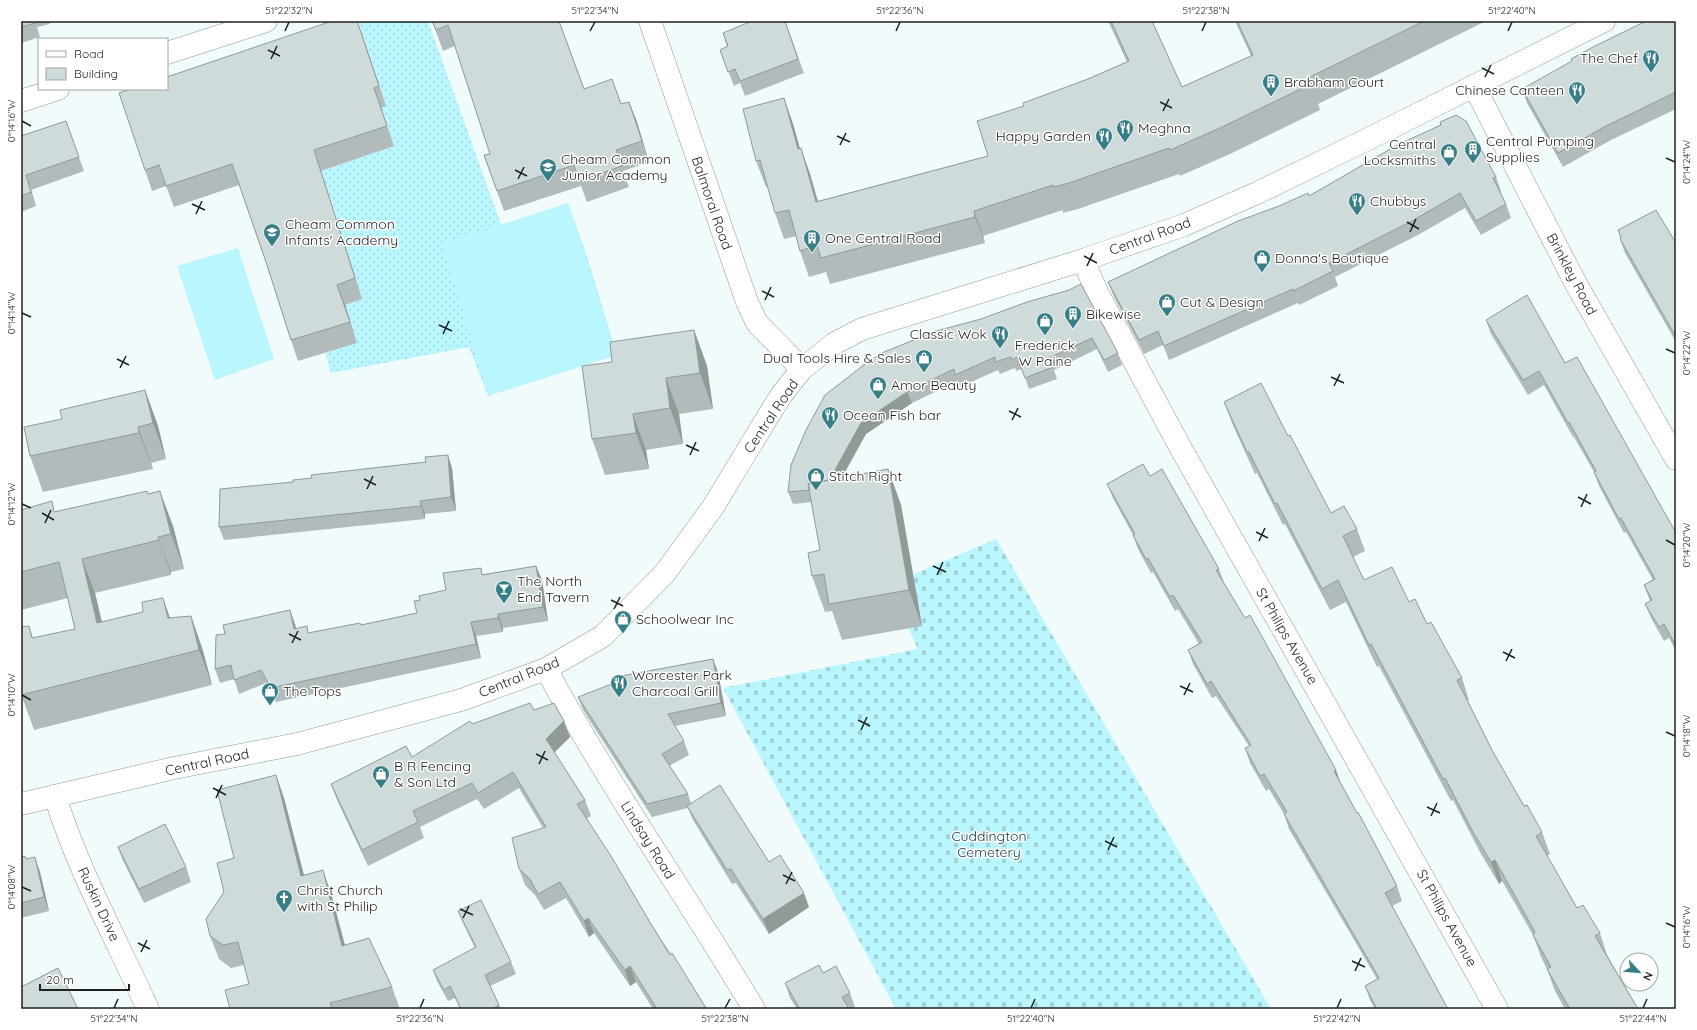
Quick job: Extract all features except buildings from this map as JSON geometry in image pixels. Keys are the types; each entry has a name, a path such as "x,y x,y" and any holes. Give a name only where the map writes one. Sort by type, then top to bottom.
{"street":[{"path":"168,53 266,21"},
{"name":"Balmoral Road","path":"650,21 747,302 757,323 802,369"},
{"name":"Central Road","path":"21,804 180,767 297,744 461,700 546,668 603,636 665,573 713,507 782,394 802,369 834,343 862,329 1083,260 1184,225 1358,144 1604,21"},
{"name":"Brinkley Road","path":"1474,86 1575,282 1676,459"},
{"path":"21,101 55,90"},
{"name":"St Philips Avenue","path":"1083,260 1098,294 1179,445 1497,1009"},
{"name":"Lindsay Road","path":"546,668 568,708 632,815 754,1009"},
{"name":"Ruskin Drive","path":"55,796 64,826 77,857 148,1009"}],"green space":[{"path":"358,21 428,21 503,230 568,203 585,250 617,355 488,396 469,347 331,373 325,353 357,342 345,305 362,299 325,223 337,218 321,171 394,146 381,108 386,106"},
{"path":"568,203 617,355 489,395 442,244"},
{"path":"238,248 274,359 215,380 177,266"},
{"name":"Cuddington Cemetery","path":"996,539 1271,1009 896,1009 723,688 918,649 888,585"}],"place":[{"name":"The Chef","path":"1651,73"},
{"name":"Brabham Court","path":"1271,97"},
{"name":"Chinese Canteen","path":"1577,105"},
{"name":"Meghna","path":"1125,143"},
{"name":"Happy Garden","path":"1104,151"},
{"name":"Central Pumping Supplies","path":"1473,164"},
{"name":"Central Locksmiths","path":"1449,167"},
{"name":"Cheam Common Junior Academy","path":"548,182"},
{"name":"Chubbys","path":"1357,216"},
{"name":"Cheam Common Infants' Academy","path":"272,247"},
{"name":"One Central Road","path":"812,253"},
{"name":"Donna's Boutique","path":"1262,273"},
{"name":"Cut & Design","path":"1167,317"},
{"name":"Bikewise","path":"1073,329"},
{"name":"Frederick W Paine","path":"1045,336"},
{"name":"Classic Wok","path":"1000,349"},
{"name":"Dual Tools Hire & Sales","path":"924,373"},
{"name":"Amor Beauty","path":"878,400"},
{"name":"Ocean Fish bar","path":"830,430"},
{"name":"Stitch Right","path":"816,491"},
{"name":"The North End Tavern","path":"504,604"},
{"name":"Schoolwear Inc","path":"623,634"},
{"name":"Worcester Park Charcoal Grill","path":"619,698"},
{"name":"The Tops","path":"270,706"},
{"name":"B R Fencing & Son Ltd","path":"381,789"},
{"name":"Christ Church with St Philip","path":"284,913"}]}
